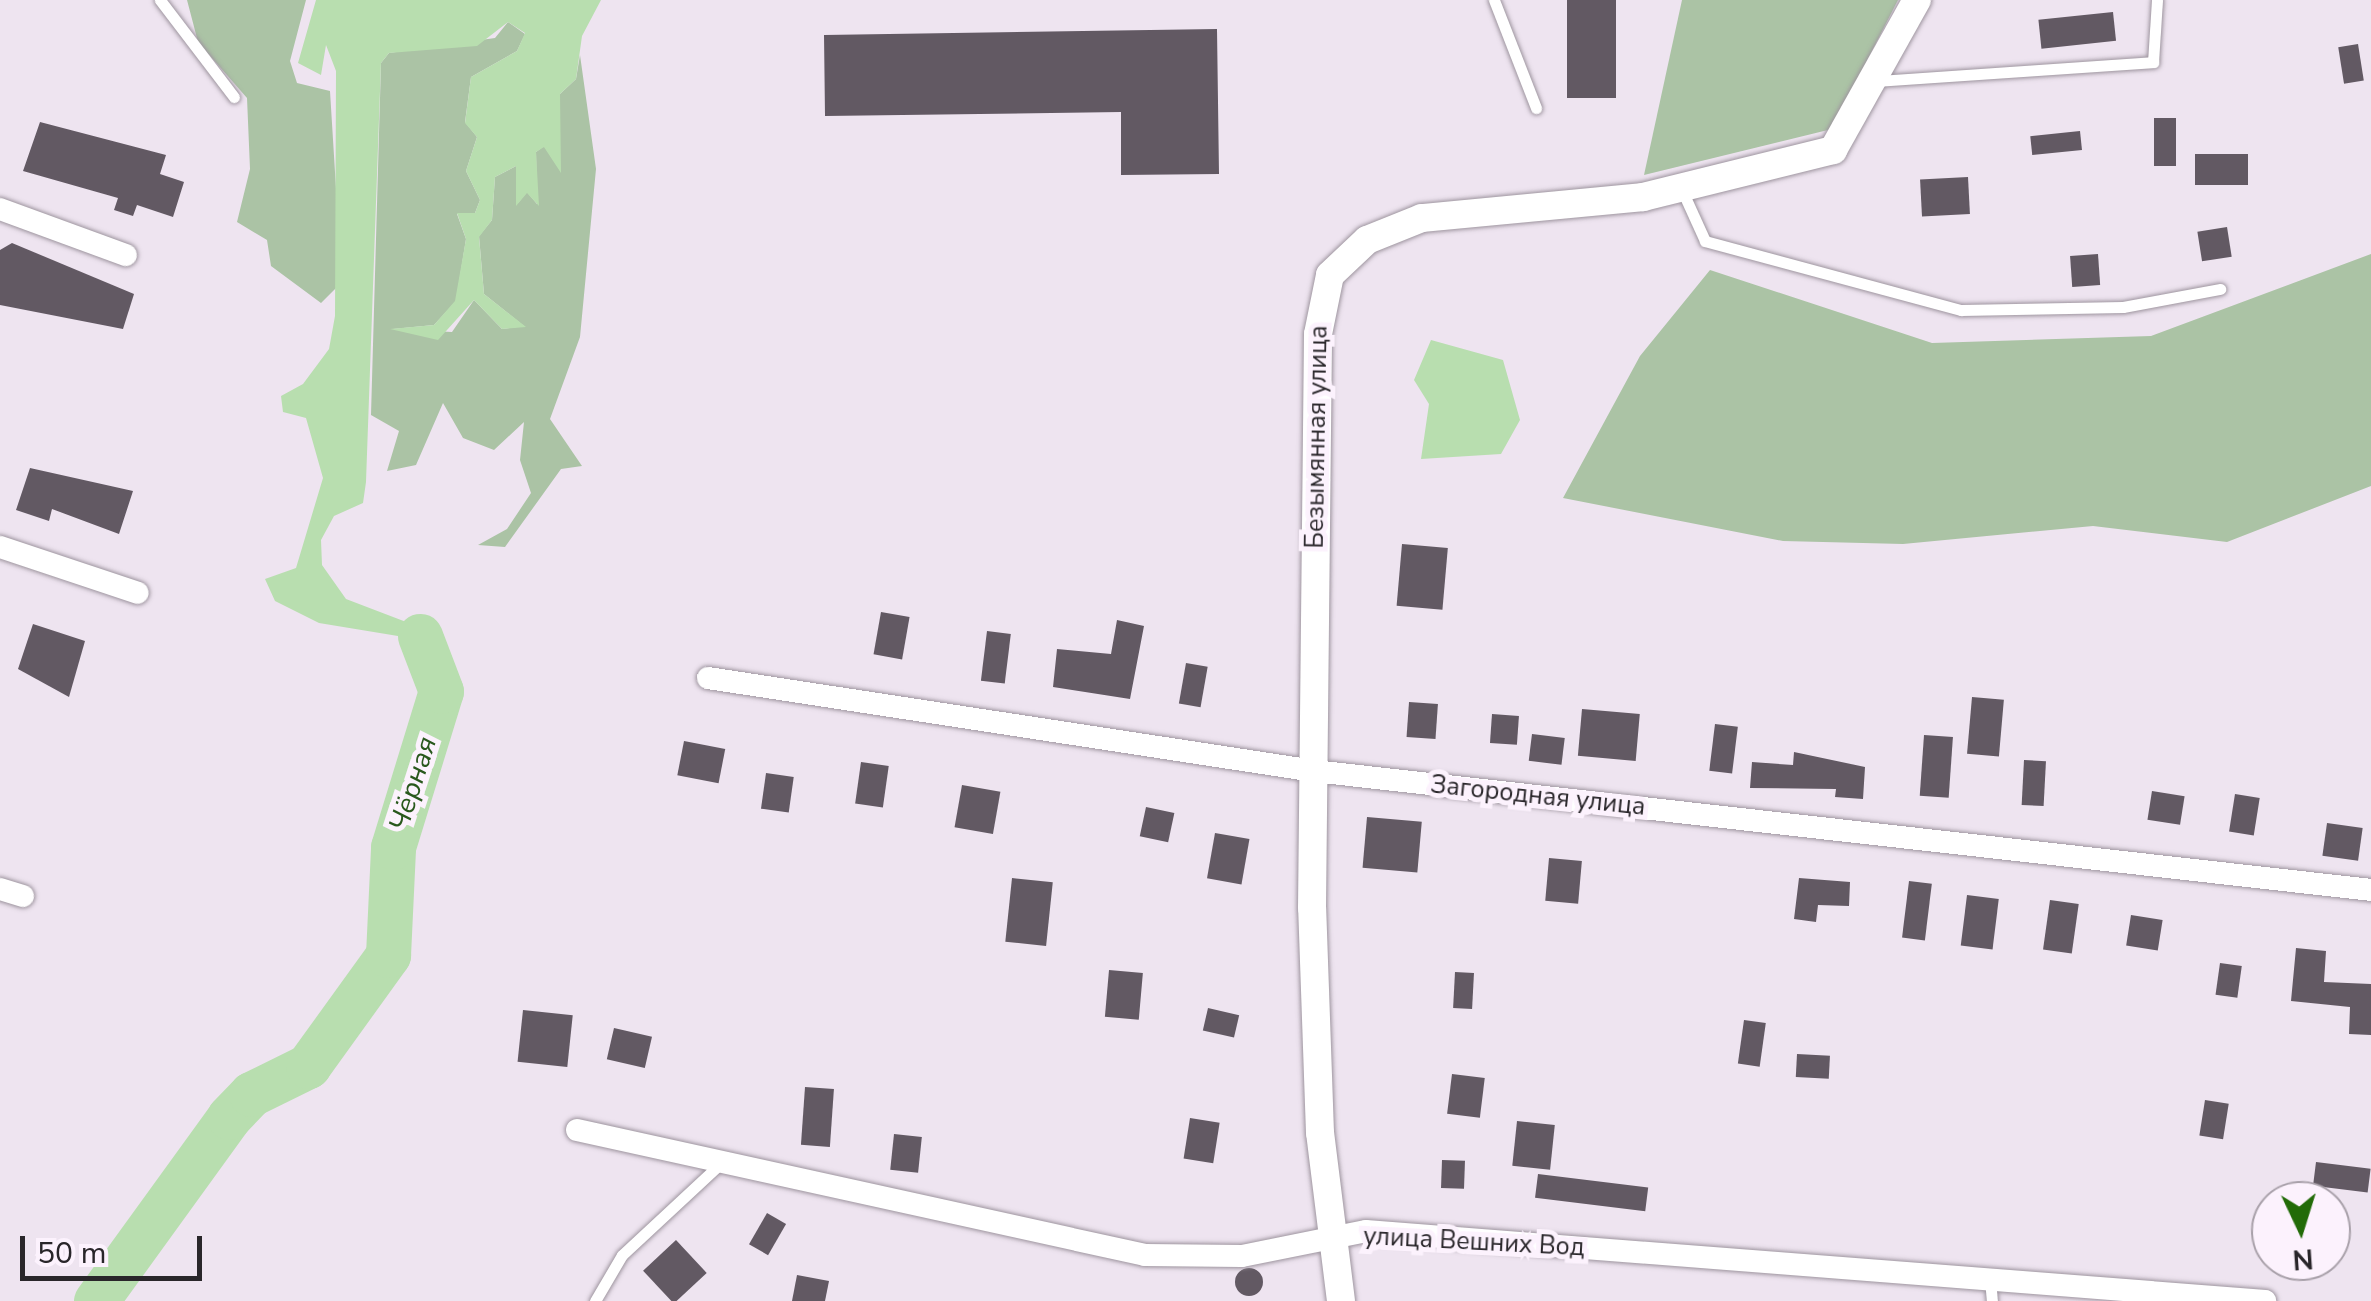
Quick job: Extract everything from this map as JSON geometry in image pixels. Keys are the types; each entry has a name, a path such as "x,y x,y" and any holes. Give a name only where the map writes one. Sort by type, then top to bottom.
{"street":[{"name":"Безымянная улица","path":"1341,1301 1314,1034 1318,322 1330,275 1368,240 1422,218 1681,188 1834,150 1877,80 1918,0"},
{"path":"0,209 126,255"},
{"path":"0,547 138,593"},
{"name":"Загородная улица","path":"708,678 1314,771 2371,890"},
{"path":"0,888 23,896"},
{"name":"улица Вешних Вод","path":"576,1130 1145,1256 1242,1256 1366,1230 1991,1290 2265,1301"}],"lane":[{"path":"160,0 234,96"},
{"path":"1494,0 1536,108"},
{"path":"1877,80 2153,62 2157,0"},
{"path":"1681,188 1706,241 1961,310 2123,307 2220,289"},
{"path":"596,1301 622,1255 722,1162"}],"shaded area":[{"path":"187,0 306,0 290,61 297,83 330,91 339,237 336,288 321,303 271,266 267,240 237,222 250,169 247,98 198,42"},
{"path":"316,0 601,0 582,36 576,79 560,94 561,173 544,147 536,152 539,206 527,193 516,206 516,166 495,177 492,220 479,237 484,294 526,327 502,329 474,300 438,340 390,329 434,325 455,301 466,239 457,213 475,213 480,200 466,171 477,137 465,123 471,77 517,51 525,33 508,22 477,46 389,53 381,63 366,482 363,503 334,516 321,540 322,565 346,599 435,633 445,657 441,691 404,637 319,623 275,601 265,579 296,568 323,478 306,418 283,412 281,396 303,384 329,349 335,316 336,71 326,45 321,75 298,63"},
{"path":"1682,0 1898,0 1832,129 1644,175"},
{"path":"508,22 525,34 517,51 471,77 465,122 477,137 466,171 480,200 475,213 457,214 466,239 456,301 434,325 393,329 452,332 474,300 502,329 524,326 484,294 479,236 492,220 495,177 516,166 518,203 527,192 537,204 536,152 544,146 560,170 560,94 576,79 580,55 596,169 580,337 550,419 582,466 561,469 505,547 478,545 507,529 531,493 520,460 524,422 494,450 463,438 443,403 416,465 387,471 399,431 371,415 381,63 389,53 495,38"},
{"path":"2371,254 2371,486 2227,542 2093,526 1903,544 1783,541 1563,498 1640,356 1710,270 1932,343 2151,336"},
{"path":"1431,340 1503,360 1520,420 1501,454 1421,459 1429,404 1414,380"}],"building":[{"path":"1567,0 1616,0 1616,98 1567,98"},
{"path":"2113,12 2116,41 2041,49 2038,20"},
{"path":"1217,29 1219,174 1121,175 1121,112 825,116 824,35"},
{"path":"2358,44 2364,81 2344,84 2338,47"},
{"path":"2154,118 2176,118 2176,166 2154,166"},
{"path":"40,122 166,155 160,174 184,182 173,217 137,205 133,216 114,210 118,198 23,171"},
{"path":"2080,131 2082,150 2032,155 2030,136"},
{"path":"2195,154 2248,154 2248,185 2195,185"},
{"path":"1968,177 1970,214 1922,216 1920,180"},
{"path":"2227,227 2232,257 2202,261 2197,232"},
{"path":"12,243 134,294 123,329 0,305 0,250"},
{"path":"2098,254 2100,285 2072,287 2070,256"},
{"path":"30,468 133,491 119,534 52,509 49,521 16,510"},
{"path":"1402,544 1448,548 1442,610 1397,606"},
{"path":"881,612 910,617 902,659 874,654"},
{"path":"1117,620 1144,626 1130,699 1053,687 1057,649 1111,654"},
{"path":"33,624 85,641 69,697 18,669"},
{"path":"987,631 1011,634 1005,684 981,681"},
{"path":"1186,663 1208,667 1201,707 1179,703"},
{"path":"1972,697 2004,700 1999,757 1967,754"},
{"path":"1409,702 1438,704 1435,739 1407,737"},
{"path":"1582,709 1640,714 1636,761 1578,756"},
{"path":"1492,714 1519,716 1517,745 1490,743"},
{"path":"1715,724 1738,727 1732,773 1709,771"},
{"path":"1532,734 1565,738 1561,765 1529,761"},
{"path":"1924,735 1953,737 1949,798 1920,796"},
{"path":"684,741 725,749 719,783 677,775"},
{"path":"1794,752 1865,767 1863,799 1835,797 1836,789 1750,788 1752,762 1793,765"},
{"path":"2024,760 2046,761 2044,806 2022,805"},
{"path":"861,762 889,766 883,807 855,804"},
{"path":"766,773 794,777 789,813 761,809"},
{"path":"962,785 1000,792 993,834 955,827"},
{"path":"2152,791 2185,796 2180,825 2147,820"},
{"path":"2235,794 2260,798 2254,835 2229,832"},
{"path":"1146,807 1174,813 1168,842 1140,836"},
{"path":"1367,817 1422,822 1417,873 1363,868"},
{"path":"2327,823 2363,828 2358,861 2322,856"},
{"path":"1215,833 1249,839 1241,884 1207,878"},
{"path":"1549,858 1582,861 1578,904 1545,901"},
{"path":"1012,878 1053,882 1046,946 1005,942"},
{"path":"1799,878 1850,882 1849,906 1818,905 1816,922 1794,919"},
{"path":"1909,881 1932,884 1925,940 1902,938"},
{"path":"1967,895 1999,899 1993,950 1961,946"},
{"path":"2050,900 2079,904 2072,954 2043,950"},
{"path":"2131,915 2163,920 2158,951 2126,946"},
{"path":"2296,948 2326,951 2324,982 2371,984 2371,1035 2349,1034 2350,1007 2291,1001"},
{"path":"2220,963 2242,966 2237,998 2216,995"},
{"path":"1109,970 1143,973 1139,1020 1105,1017"},
{"path":"1455,972 1474,973 1472,1009 1453,1008"},
{"path":"1208,1008 1239,1015 1234,1038 1203,1030"},
{"path":"523,1010 573,1015 567,1067 518,1062"},
{"path":"1744,1020 1766,1023 1760,1067 1738,1064"},
{"path":"614,1028 652,1037 645,1068 607,1059"},
{"path":"1797,1054 1830,1056 1829,1079 1796,1077"},
{"path":"1452,1074 1485,1078 1480,1118 1447,1114"},
{"path":"805,1087 834,1089 830,1147 801,1145"},
{"path":"2205,1100 2229,1104 2223,1139 2199,1136"},
{"path":"1190,1118 1220,1123 1213,1163 1184,1158"},
{"path":"1517,1121 1555,1125 1550,1170 1512,1166"},
{"path":"894,1134 922,1137 918,1173 890,1170"},
{"path":"1442,1160 1465,1161 1464,1189 1441,1188"},
{"path":"2316,1162 2371,1169 2368,1193 2351,1190 2351,1181 2314,1181"},
{"path":"1538,1174 1648,1188 1645,1211 1535,1198"},
{"path":"767,1213 786,1224 768,1255 749,1244"},
{"path":"676,1240 707,1273 677,1301 671,1301 643,1271"},
{"path":"1249,1268 1259,1272 1263,1282 1259,1292 1249,1296 1239,1292 1235,1282 1239,1272"},
{"path":"797,1275 829,1281 825,1301 792,1301"}],"waterway":[{"name":"Чёрная","path":"96,1301 229,1117 251,1094 308,1066 388,955 393,847 441,691 420,636"}]}
